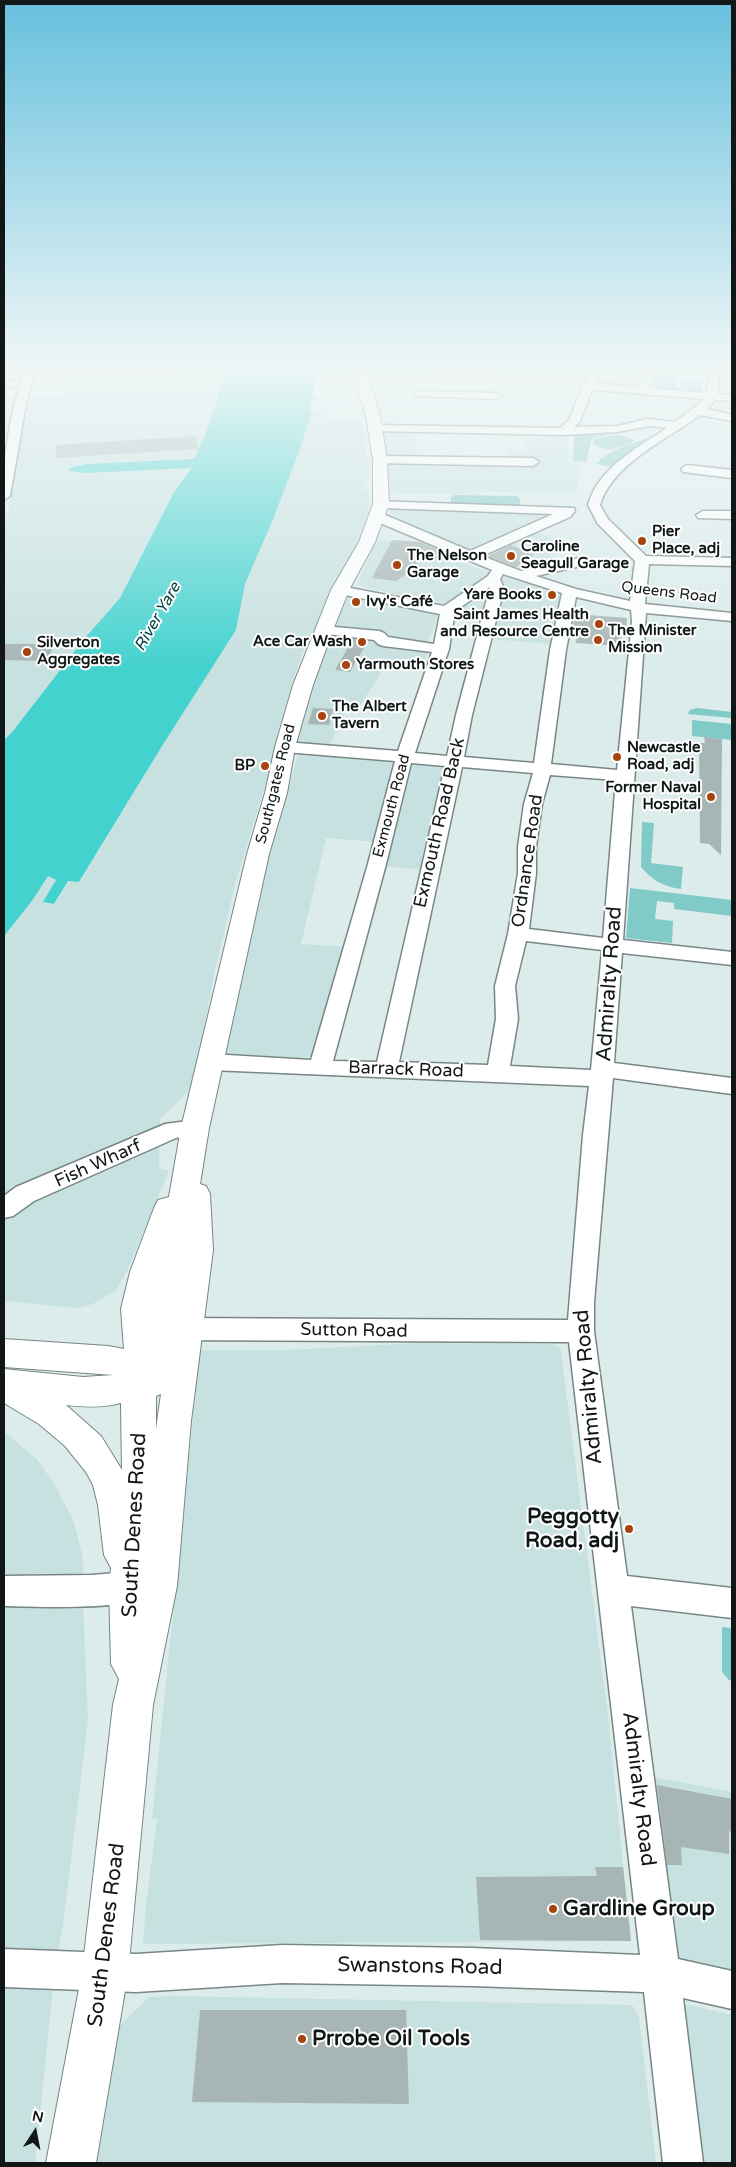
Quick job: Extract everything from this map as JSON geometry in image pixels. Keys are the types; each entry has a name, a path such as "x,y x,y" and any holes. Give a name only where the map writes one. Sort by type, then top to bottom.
{"main road":[{"path":"379,511 380,465"},
{"name":"Southgates Road","path":"210,1062 258,854 276,793 285,747 303,685 340,590 367,542 379,511"},
{"name":"South Denes Road","path":"71,2163 105,1973 133,1705 143,1586 174,1420 152,1327 146,1272 194,1136 210,1062"},
{"name":"South Denes Road","path":"152,1327 198,1250 194,1136"},
{"path":"80,1356 110,1351 152,1327"},
{"name":"South Denes Road","path":"143,1586 138,1405 142,1374 161,1350 152,1327"},
{"path":"4,1353 80,1356 121,1362 142,1374 125,1387 110,1391 83,1392 4,1384"},
{"name":"South Denes Road","path":"142,1374 158,1384 167,1395 174,1420"},
{"path":"4,1384 50,1412 83,1438 107,1475 143,1586"}],"street":[{"path":"4,496 7,465"},
{"path":"621,465 598,492 594,505 603,521 642,560 732,562"},
{"path":"687,469 732,474"},
{"path":"471,556 569,511 586,505 594,505"},
{"path":"379,511 569,511"},
{"name":"Queens Road","path":"379,511 471,556 496,574 521,575 640,608 732,617"},
{"path":"703,514 732,515"},
{"name":"Admiralty Road","path":"642,560 638,599 640,608 603,1074 595,1135 581,1302 581,1331 662,1974 683,2163"},
{"path":"521,575 580,562"},
{"path":"340,590 448,611 450,607 496,574"},
{"name":"Exmouth Road Back","path":"386,1070 416,929 455,763 465,710 497,589 496,574"},
{"name":"Ordnance Road","path":"498,1073 507,1018 505,986 518,934 527,873 527,847 533,804 542,769 558,650 570,590"},
{"name":"Exmouth Road","path":"320,1068 377,864 404,758 441,649 448,611"},
{"path":"324,630 380,636 383,642 441,649"},
{"path":"285,747 455,763 626,776"},
{"path":"518,934 732,959"},
{"name":"Barrack Road","path":"210,1062 320,1068 603,1074 732,1086"},
{"name":"Fish Wharf","path":"4,1209 25,1194 173,1130 194,1136"},
{"name":"Sutton Road","path":"152,1327 581,1331"},
{"path":"4,1591 92,1590 143,1586"},
{"path":"613,1589 732,1603"},
{"name":"Swanstons Road","path":"4,1968 136,1973 282,1964 473,1967 662,1974 732,1990"}],"shaded area":[{"path":"15,465 191,465 173,494 120,598 85,638 4,740 4,520 7,519"},
{"path":"294,465 368,465 370,476 363,487 369,493 369,510 354,554 304,650 292,683 276,739 276,750 236,881 215,970 197,1065 188,1092 160,1119 159,1168 169,1171 127,1271 116,1290 93,1304 77,1308 4,1301 4,936 32,901 48,876 56,880 44,903 55,904 68,881 80,882 162,746 236,630 245,584"},
{"path":"387,465 507,467 507,465 581,465 577,493 481,492 480,495 390,493"},
{"path":"454,495 517,496 520,499 520,509 455,504 451,503 451,497"},
{"path":"392,506 444,507 461,512 555,514 472,551 390,514"},
{"path":"537,532 577,548 548,554 562,566 529,573 485,556 486,553"},
{"path":"376,540 421,542 479,569 564,594 560,615 550,644 489,639 492,619 457,615 458,608 445,604 357,585"},
{"path":"346,595 439,614 427,645 429,650 420,671 385,667 357,710 349,708 339,721 331,744 298,743 295,741 307,697"},
{"path":"697,708 732,712 732,718 688,714 690,710"},
{"path":"692,720 732,724 732,740 692,736"},
{"path":"302,754 448,768 426,870 383,866 378,842 326,838 301,944 346,947 313,1056 301,1058 222,1053 220,1049 280,813 298,756"},
{"path":"642,822 654,823 651,863 683,867 681,889 669,887 659,882 641,867"},
{"path":"630,888 732,900 732,916 674,909 674,903 657,901 655,919 673,921 672,943 626,938"},
{"path":"418,1343 551,1344 559,1347 561,1352 608,1716 631,1941 143,1944 157,1819 152,1819 200,1350 287,1350"},
{"path":"4,1432 36,1458 55,1485 74,1522 83,1558 88,1721 63,1925 55,1970 35,2163 4,2163"},
{"path":"722,1627 732,1628 732,1681 722,1672"},
{"path":"642,1775 732,1792 732,1971 670,1959"},
{"path":"149,1997 632,2005 639,2017 656,2163 94,2163 110,2035"},
{"path":"680,2003 732,2015 732,2163 688,2163 668,2011"}],"water":[{"name":"River Yare","path":"82,465 294,465 245,584 236,630 79,882 68,881 54,904 43,902 56,880 48,876 32,901 4,936 4,740 85,638 120,598 173,494 191,468 86,473 69,471 70,468"}],"building":[{"name":"The Nelson Garage","path":"392,540 420,542 456,557 418,560 415,568 396,581 372,578"},
{"name":"Caroline Seagull Garage","path":"511,545 534,555 516,567 488,556"},
{"name":"Saint James Health and Resource Centre","path":"575,614 627,618 626,634 622,633 620,646 576,643 577,630 572,630"},
{"path":"353,639 368,641 350,672 335,670"},
{"name":"Silverton Aggregates","path":"4,644 54,644 48,661 4,660"},
{"name":"The Albert Tavern","path":"313,708 333,709 329,725 308,724"},
{"name":"Former Naval Hospital","path":"704,737 722,739 721,855 709,844 700,843 699,743 705,743"},
{"path":"657,1785 732,1799 732,1832 729,1831 729,1854 681,1847 682,1865 667,1865"},
{"name":"Gardline Group","path":"595,1867 623,1867 631,1941 480,1940 476,1877 597,1876"},
{"name":"Prrobe Oil Tools","path":"200,2010 406,2010 409,2104 192,2102"}],"place":[{"name":"Pier Place, adj","path":"642,541"},
{"name":"Caroline Seagull Garage","path":"511,556"},
{"name":"The Nelson Garage","path":"397,565"},
{"name":"Yare Books","path":"552,595"},
{"name":"Ivy's Café","path":"356,602"},
{"name":"Saint James Health and Resource Centre","path":"599,624"},
{"name":"The Minister Mission","path":"598,640"},
{"name":"Ace Car Wash","path":"362,642"},
{"name":"Silverton Aggregates","path":"27,652"},
{"name":"Yarmouth Stores","path":"346,665"},
{"name":"The Albert Tavern","path":"322,716"},
{"name":"Newcastle Road, adj","path":"617,757"},
{"name":"BP","path":"265,766"},
{"name":"Former Naval Hospital","path":"711,797"},
{"name":"Peggotty Road, adj","path":"629,1529"},
{"name":"Gardline Group","path":"553,1909"},
{"name":"Prrobe Oil Tools","path":"302,2039"}]}
